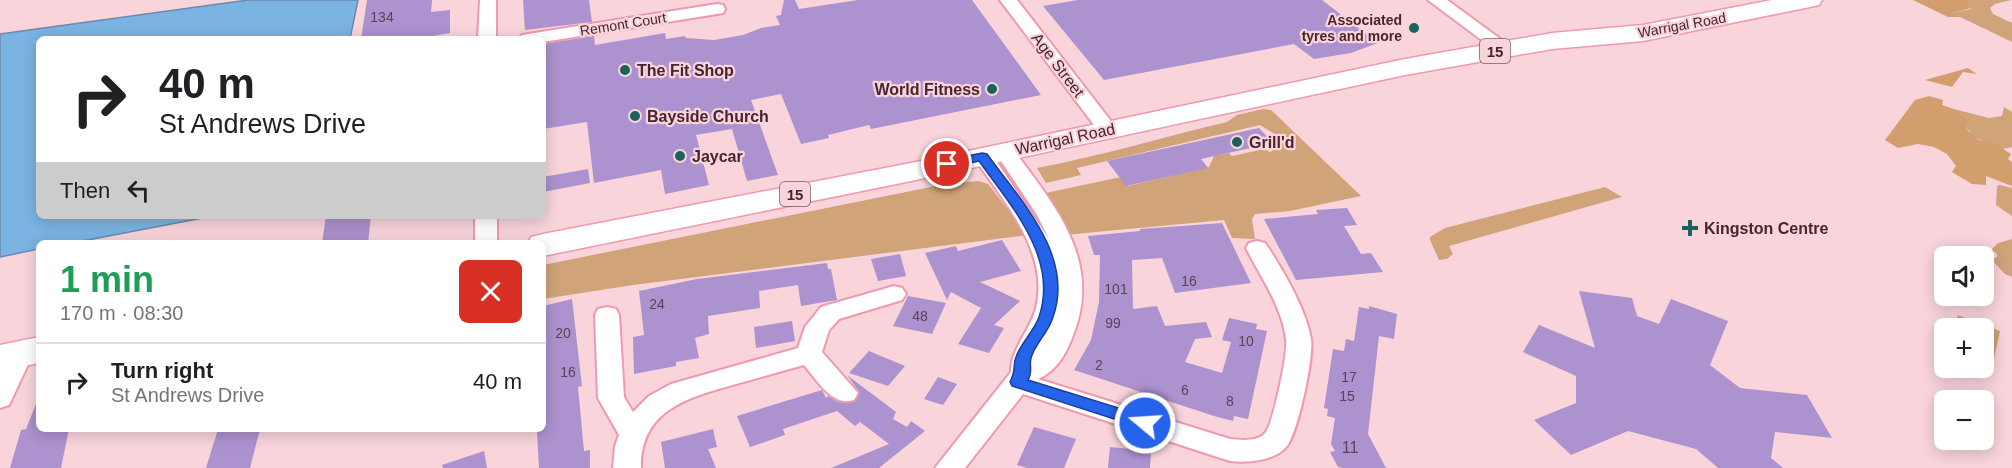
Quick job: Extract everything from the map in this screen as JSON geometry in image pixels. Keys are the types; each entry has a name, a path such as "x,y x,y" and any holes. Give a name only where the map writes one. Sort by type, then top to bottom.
{"highway":[{"name":"Warrigal Road","path":"1552,41 1605,23 1713,0"},
{"name":"Warrigal Road","path":"546,244 994,154 1335,81 1552,41 1643,33 1810,0"}],"street":[{"path":"487,36 488,0"},
{"name":"Age Street","path":"1008,0 1107,129"},
{"path":"1436,0 1505,49"},
{"name":"Remont Court","path":"546,36 717,9"},
{"path":"949,468 1021,378 1042,368 1056,346 1072,306 1073,283 1070,261 1059,237 1033,192 994,154"},
{"path":"486,219 486,240"},
{"path":"1021,378 1230,450 1252,450 1268,445 1277,439 1285,420 1299,342 1292,318 1257,248"},
{"path":"809,354 817,327 830,313 894,294"},
{"path":"607,315 611,398 632,432"},
{"path":"0,398 20,354"},
{"path":"809,354 845,393"},
{"path":"627,468 625,454 632,432 647,415 669,397 703,384 809,354"}],"shaded area":[{"path":"1913,0 1967,0 1971,8 1953,13 1960,17 1948,17"},
{"path":"1967,0 2011,0 1995,4 1990,8 1993,14 2012,23 2012,42 1952,13 1971,9"},
{"path":"1968,68 1977,74 1963,72 1952,87 1925,80"},
{"path":"1929,96 1943,100 1942,105 1954,109 1973,123 1966,124 1968,131 1979,140 1994,143 2011,154 2008,159 2012,162 2012,186 1986,176 1986,185 1972,184 1952,172 1956,166 1947,154 1934,147 1918,144 1898,148 1885,140 1915,100"},
{"path":"2004,107 2012,112 2012,147 2003,149 1976,138 1968,130 1966,124 1972,123 1954,109 1989,118 2002,116"},
{"path":"1263,109 1271,110 1361,196 1290,211 1255,214 1252,219 1255,239 1232,238 1224,220 1064,235 1041,194 1121,177 1128,186 1209,167 1214,156 1229,153 1232,156 1264,149 1270,152 1286,141 1260,125 1077,168 1081,175 1046,183 1037,168 1227,122 1237,115"},
{"path":"978,181 988,184 1028,235 633,285 546,299 546,264 941,185"},
{"path":"1997,186 2012,188 2012,216 1996,205"},
{"path":"1605,187 1622,197 1449,246 1453,254 1447,259 1439,260 1430,240 1430,237 1445,228"},
{"path":"2012,239 2012,277 2005,274 1994,262 1997,254 1994,252 1994,247 1998,243"},
{"path":"1994,329 2000,331 1994,359"}],"water":[{"path":"248,0 358,0 351,36 36,36 36,219 197,219 88,240 36,240 36,250 0,257 0,34"}],"building":[{"path":"367,0 432,0 431,12 450,10 450,33 434,36 361,36"},
{"path":"523,0 589,0 592,22 525,30"},
{"path":"784,0 795,0 799,9 858,0 972,0 1041,95 871,129 869,125 801,144 781,94 751,100 778,175 747,181 732,129 696,135 709,185 665,194 661,170 594,183 587,122 546,129 546,44 594,36 595,45 665,33 666,39 685,36 686,38 714,40 780,25 776,16 781,15"},
{"path":"1078,0 1322,0 1378,43 1351,53 1314,59 1294,44 1104,80 1043,6"},
{"path":"1259,128 1273,143 1201,159 1208,168 1126,186 1107,161"},
{"path":"588,169 590,183 546,191 546,176"},
{"path":"1347,208 1357,225 1344,226 1361,254 1371,253 1383,272 1296,280 1264,219 1318,214 1316,210"},
{"path":"326,219 371,219 368,240 322,240"},
{"path":"1222,223 1251,283 1175,293 1162,258 1132,260 1133,309 1157,306 1165,326 1206,322 1212,337 1195,339 1185,362 1222,373 1231,342 1222,340 1229,318 1257,324 1256,329 1267,331 1248,419 1234,416 1233,421 1214,416 1074,370 1091,340 1099,302 1100,255 1094,255 1088,236 1140,231 1140,229"},
{"path":"1002,240 1021,271 980,282 1020,301 994,325 1004,328 989,353 958,344 981,308 951,292 947,300 925,253 956,246 958,251"},
{"path":"900,254 906,276 878,281 871,259"},
{"path":"827,263 828,269 831,269 837,300 801,306 798,285 759,291 760,308 708,316 709,334 695,338 699,358 676,362 676,366 634,374 633,337 644,335 639,291 697,279"},
{"path":"1579,291 1632,298 1637,316 1659,324 1671,299 1728,321 1710,365 1740,388 1807,395 1832,438 1775,432 1771,458 1783,468 1718,468 1696,449 1628,431 1571,455 1534,420 1576,403 1576,376 1523,352 1539,325 1595,348"},
{"path":"908,296 946,303 932,334 893,326"},
{"path":"572,299 582,386 578,387 584,451 590,450 590,468 539,468 537,432 546,432 546,305"},
{"path":"1369,306 1397,314 1394,339 1379,336 1368,434 1386,468 1343,468 1338,467 1330,452 1335,451 1331,444 1335,418 1327,416 1328,409 1324,408 1333,349 1344,351 1346,339 1354,341 1359,307 1369,309"},
{"path":"792,321 795,341 756,348 754,327"},
{"path":"869,351 905,366 888,386 849,373"},
{"path":"847,375 896,412 893,419 907,427 911,421 925,431 879,468 831,468 889,444 860,422 855,426 837,411 783,429 785,435 750,447 737,416 822,390 826,398 828,396 838,402 854,402 860,393"},
{"path":"938,377 957,384 943,405 924,399"},
{"path":"36,404 36,432 68,432 61,468 10,468 21,430 26,429"},
{"path":"1034,427 1076,439 1064,468 1027,468 1017,465"},
{"path":"713,429 717,447 708,449 716,468 665,468 661,442"},
{"path":"217,432 259,432 250,468 206,468"},
{"path":"1110,447 1151,451 1150,468 1108,468"},
{"path":"484,451 487,468 443,468 442,465"}],"place":[{"name":"Associated tyres and more","path":"1414,28"},
{"name":"The Fit Shop","path":"625,70"},
{"name":"World Fitness","path":"992,89"},
{"name":"Bayside Church","path":"635,116"},
{"name":"Grill'd","path":"1237,142"},
{"name":"Jaycar","path":"680,156"},
{"name":"Kingston Centre","path":"1690,228"}],"route":[{"path":"947,164 982,156 1029,223 1043,246 1047,258 1051,288 1046,319 1023,359 1024,374 1017,382 1145,423"}]}
